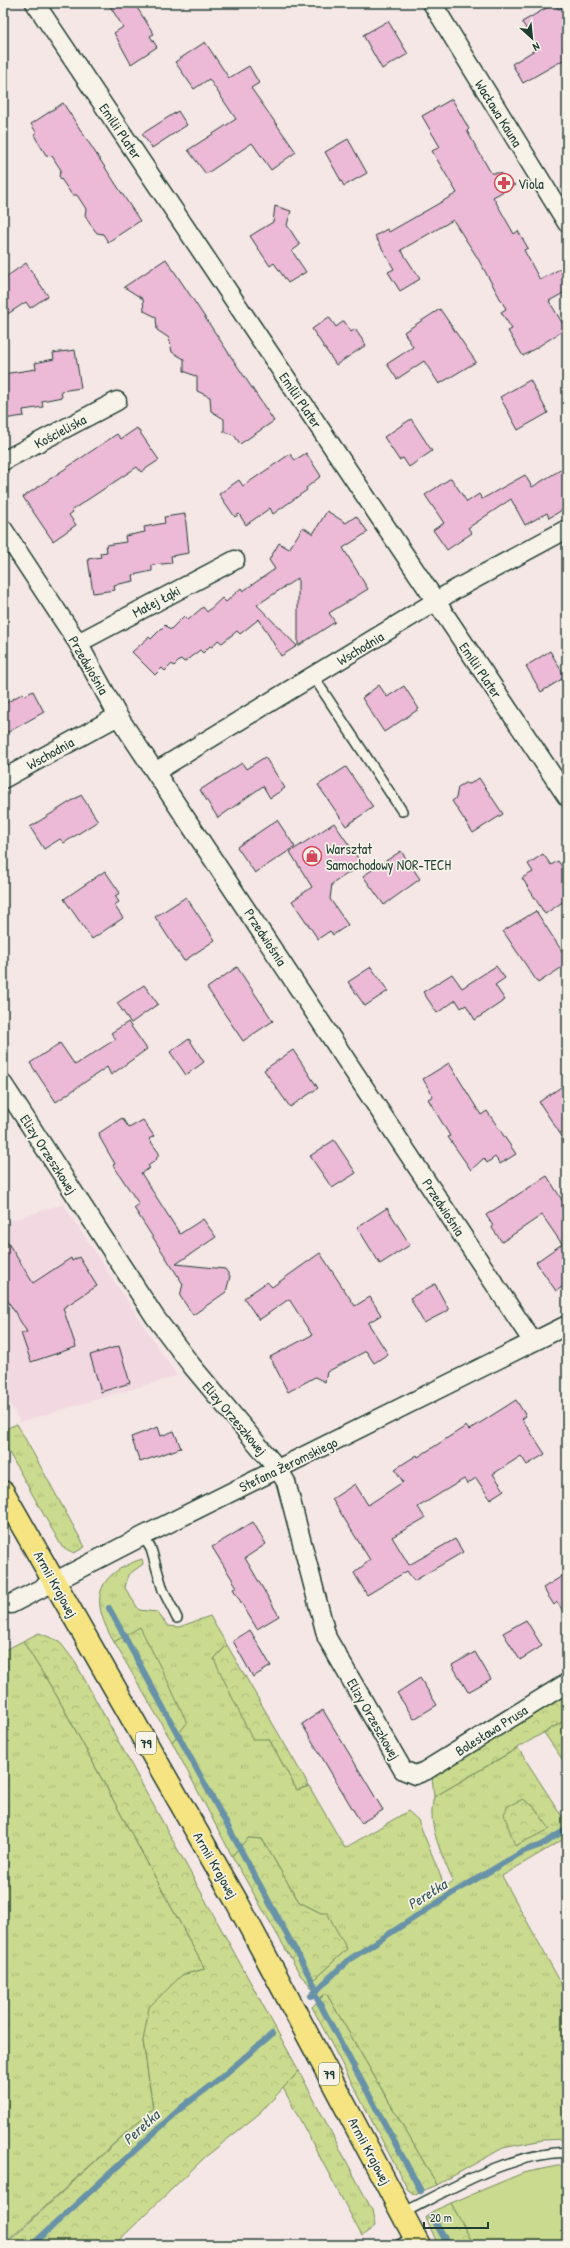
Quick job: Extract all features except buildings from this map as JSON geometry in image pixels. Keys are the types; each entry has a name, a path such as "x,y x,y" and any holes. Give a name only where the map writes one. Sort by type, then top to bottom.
{"main road":[{"name":"Armii Krajowej","path":"3,1492 56,1582 78,1625 238,1904 403,2213 411,2242"}],"street":[{"name":"Emilii Plater","path":"36,3 567,797"},
{"name":"Wacława Kauna","path":"432,3 567,223"},
{"name":"Kościeliska","path":"3,461 117,401"},
{"name":"Przedwiośnia","path":"3,529 78,643 118,716 533,1342"},
{"name":"Wschodnia","path":"155,772 436,601 567,529"},
{"name":"Małej Łąki","path":"78,643 235,560"},
{"name":"Wschodnia","path":"3,779 118,716"},
{"name":"Elizy Orzeszkowej","path":"3,1084 155,1317 192,1366 278,1469 286,1482 327,1638 403,1770 415,1775"},
{"name":"Stefana Żeromskiego","path":"11,1604 143,1536 567,1325"},
{"name":"Bolesława Prusa","path":"415,1775 567,1683"}],"lane":[{"path":"314,676 402,811"},
{"path":"143,1536 151,1549 163,1590 177,1618"},
{"path":"403,2213 478,2176 513,2161 567,2152"}],"shaded area":[{"path":"63,1204 177,1376 20,1422 3,1391 3,1223"}],"green space":[{"path":"17,1424 85,1547 74,1553 62,1547 3,1442 3,1430"},
{"path":"142,1559 143,1564 128,1575 125,1588 139,1610 157,1612 168,1626 179,1627 210,1616 227,1645 214,1659 269,1739 297,1790 309,1786 345,1848 408,1811 418,1820 445,1887 453,1882 440,1851 434,1829 432,1808 434,1797 518,1748 565,1821 567,1820 567,1837 502,1876 567,1994 567,2139 543,2140 503,2148 437,2185 326,1993 319,1999 309,1984 347,1949 321,1913 299,1902 262,1839 248,1838 232,1856 172,1742 186,1723 140,1628 114,1642 106,1627 100,1602 101,1591 106,1581 114,1573 126,1565"},
{"path":"140,1627 187,1723 172,1742 114,1642"},
{"path":"39,1633 59,1641 75,1662 299,2071 260,2113 204,2158 114,2245 5,2245 153,2108 143,2041 149,2007 182,1975 205,1969 58,1698 23,1641"},
{"path":"23,1641 58,1698 205,1969 182,1975 143,2041 153,2108 3,2245 3,1651"},
{"path":"227,1645 309,1786 297,1790 269,1739 252,1739 214,1659"},
{"path":"567,1693 567,1719 434,1797 432,1777"},
{"path":"567,1719 567,1766 544,1733"},
{"path":"523,1799 533,1806 550,1829 515,1846 504,1814 508,1806"},
{"path":"248,1838 262,1839 299,1902 321,1913 327,1913 347,1949 309,1984 301,1976 232,1856"},
{"path":"326,1993 437,2185 415,2194 408,2190 312,2007"},
{"path":"299,2071 372,2210 375,2226 362,2236 283,2088"},
{"path":"558,2166 567,2166 567,2245 474,2245 451,2203 523,2173"},
{"path":"451,2203 474,2245 438,2245 426,2218 431,2212"}],"waterway":[{"path":"109,1608 317,1990"},
{"name":"Perełka","path":"311,1996 347,1961 451,1894 524,1851 541,1845 567,1829"},
{"path":"314,1993 421,2191"},
{"name":"Perełka","path":"32,2245 181,2108 218,2080 272,2034"},
{"path":"432,2216 448,2245"}],"place":[{"name":"Viola","path":"504,183"},
{"name":"Warsztat Samochodowy NOR-TECH","path":"312,856"}]}
